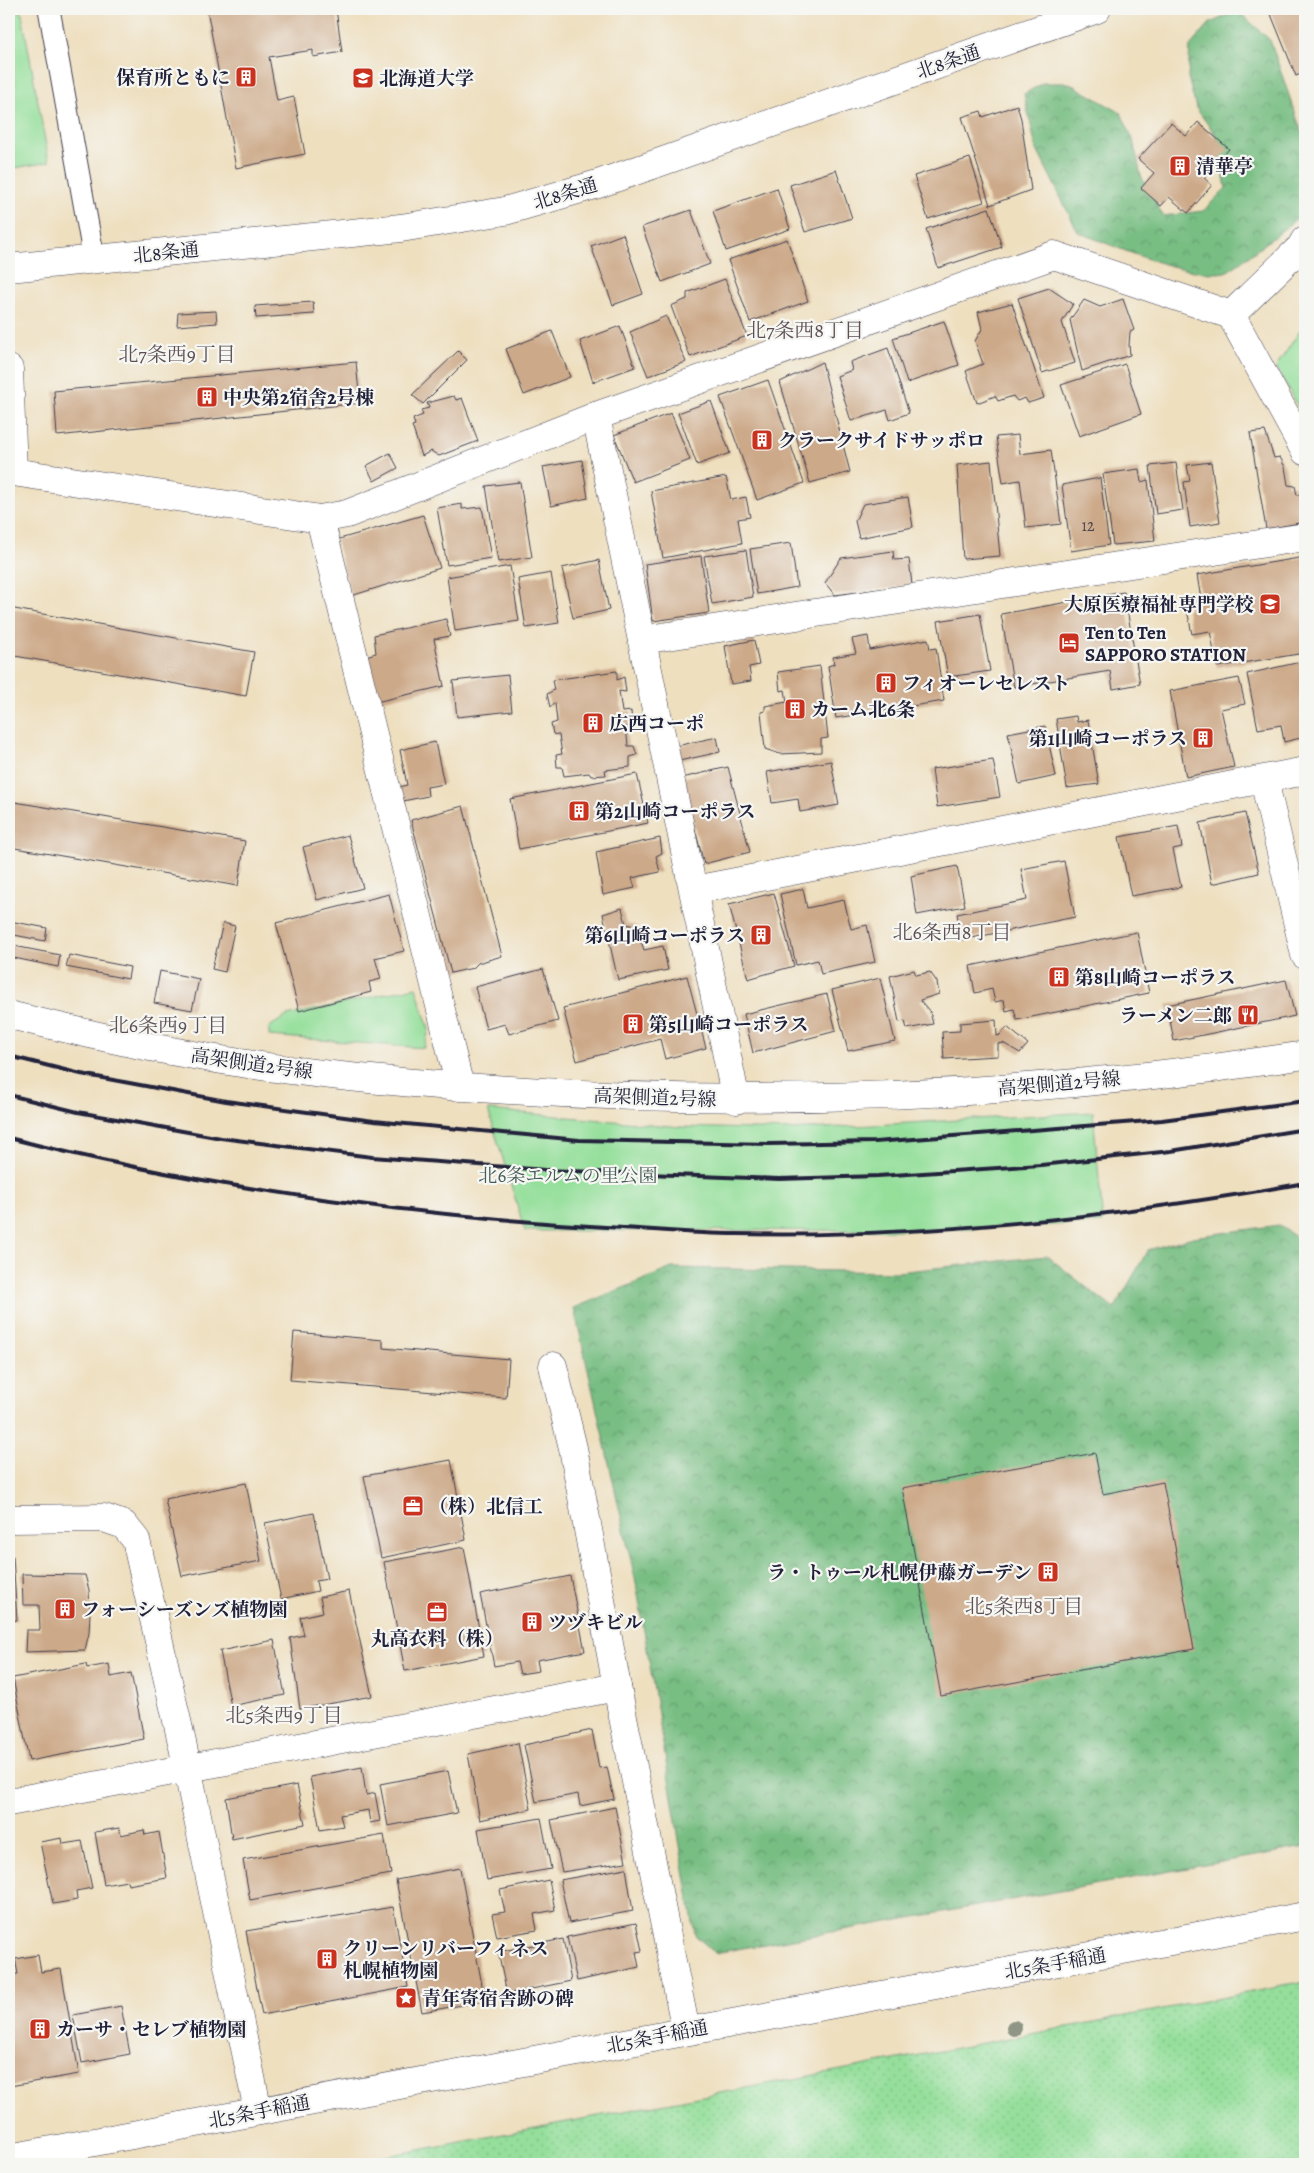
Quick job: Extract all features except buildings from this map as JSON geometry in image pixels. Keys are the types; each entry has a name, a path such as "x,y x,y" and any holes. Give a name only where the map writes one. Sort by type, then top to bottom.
{"street":[{"name":"北8条通","path":"9,268 401,228 505,211 598,184 1097,9"},
{"path":"1230,315 1301,247 1305,240"},
{"path":"9,369 14,472 320,519 347,514 596,416 1054,255 1230,315 1305,451"},
{"path":"596,416 736,1100"},
{"path":"320,519 460,1087"},
{"path":"642,640 1305,537"},
{"path":"694,890 1305,771"},
{"path":"1264,780 1305,955"},
{"name":"高架側道2号線","path":"9,1015 189,1054 365,1079 600,1097 736,1100 836,1098 1002,1088 1216,1068 1305,1055"},
{"path":"553,1366 574,1448 617,1687 686,2031"},
{"path":"9,1519 104,1518 124,1525 136,1540 188,1768 258,2111"},
{"path":"9,1802 617,1687"},
{"name":"北5条手稲通","path":"9,2158 1305,1916"}],"lane":[{"path":"49,9 94,259"}],"green space":[{"path":"9,9 21,9 49,162 9,169"},
{"path":"1238,11 1270,40 1305,142 1305,212 1225,272 1192,271 1172,266 1130,253 1078,232 1036,148 1024,94 1043,83 1069,83 1121,113 1133,140 1141,176 1163,216 1203,211 1226,188 1217,137 1196,108 1188,77 1190,46 1210,23"},
{"path":"1305,323 1305,420 1276,367"},
{"path":"416,987 429,1030 424,1048 269,1036 269,1027 287,1016"},
{"name":"北6条エルムの里公園","path":"488,1110 682,1127 790,1130 1093,1112 1103,1223 925,1230 525,1231"},
{"path":"1279,1225 1305,1244 1305,1847 715,1953 695,1935 636,1583 574,1308 672,1268 898,1272 1047,1256 1114,1309 1148,1250 1193,1237"},
{"path":"1305,1982 1305,2164 345,2164"}],"railway":[{"path":"9,1056 81,1074 226,1101 374,1121 579,1140 769,1144 875,1142 1162,1120 1305,1101"},
{"path":"9,1095 78,1112 221,1138 372,1157 545,1170 779,1179 878,1176 1041,1165 1171,1151 1305,1129"},
{"path":"9,1138 82,1156 156,1171 305,1197 380,1207 531,1222 721,1234 880,1232 1022,1222 1093,1215 1305,1183"}],"place":[{"name":"保育所ともに","path":"246,77"},
{"name":"北海道大学","path":"363,78"},
{"name":"清華亭","path":"1180,166"},
{"name":"中央第2宿舎2号棟","path":"207,397"},
{"name":"クラークサイドサッポロ","path":"762,440"},
{"name":"大原医療福祉専門学校","path":"1270,604"},
{"name":"Ten to Ten SAPPORO STATION","path":"1069,643"},
{"name":"フィオーレセレスト","path":"886,683"},
{"name":"カーム北6条","path":"795,709"},
{"name":"広西コーポ","path":"593,723"},
{"name":"第1山崎コーポラス","path":"1203,738"},
{"name":"第2山崎コーポラス","path":"579,811"},
{"name":"第6山崎コーポラス","path":"761,935"},
{"name":"第8山崎コーポラス","path":"1059,977"},
{"name":"ラーメン二郎","path":"1248,1015"},
{"name":"第5山崎コーポラス","path":"633,1024"},
{"name":"（株）北信工","path":"413,1506"},
{"name":"ラ・トゥール札幌伊藤ガーデン","path":"1048,1572"},
{"name":"フォーシーズンズ植物園","path":"65,1609"},
{"name":"丸高衣料（株）","path":"437,1612"},
{"name":"ツヅキビル","path":"532,1622"},
{"name":"クリーンリバーフィネス 札幌植物園","path":"327,1959"},
{"name":"青年寄宿舎跡の碑","path":"406,1998"},
{"name":"カーサ・セレブ植物園","path":"40,2029"}],"district":[{"name":"北7条西8丁目","path":"805,330"},
{"name":"北7条西9丁目","path":"177,354"},
{"name":"北6条西8丁目","path":"952,932"},
{"name":"北6条西9丁目","path":"168,1025"},
{"name":"北5条西8丁目","path":"1024,1606"},
{"name":"北5条西9丁目","path":"284,1715"}]}
